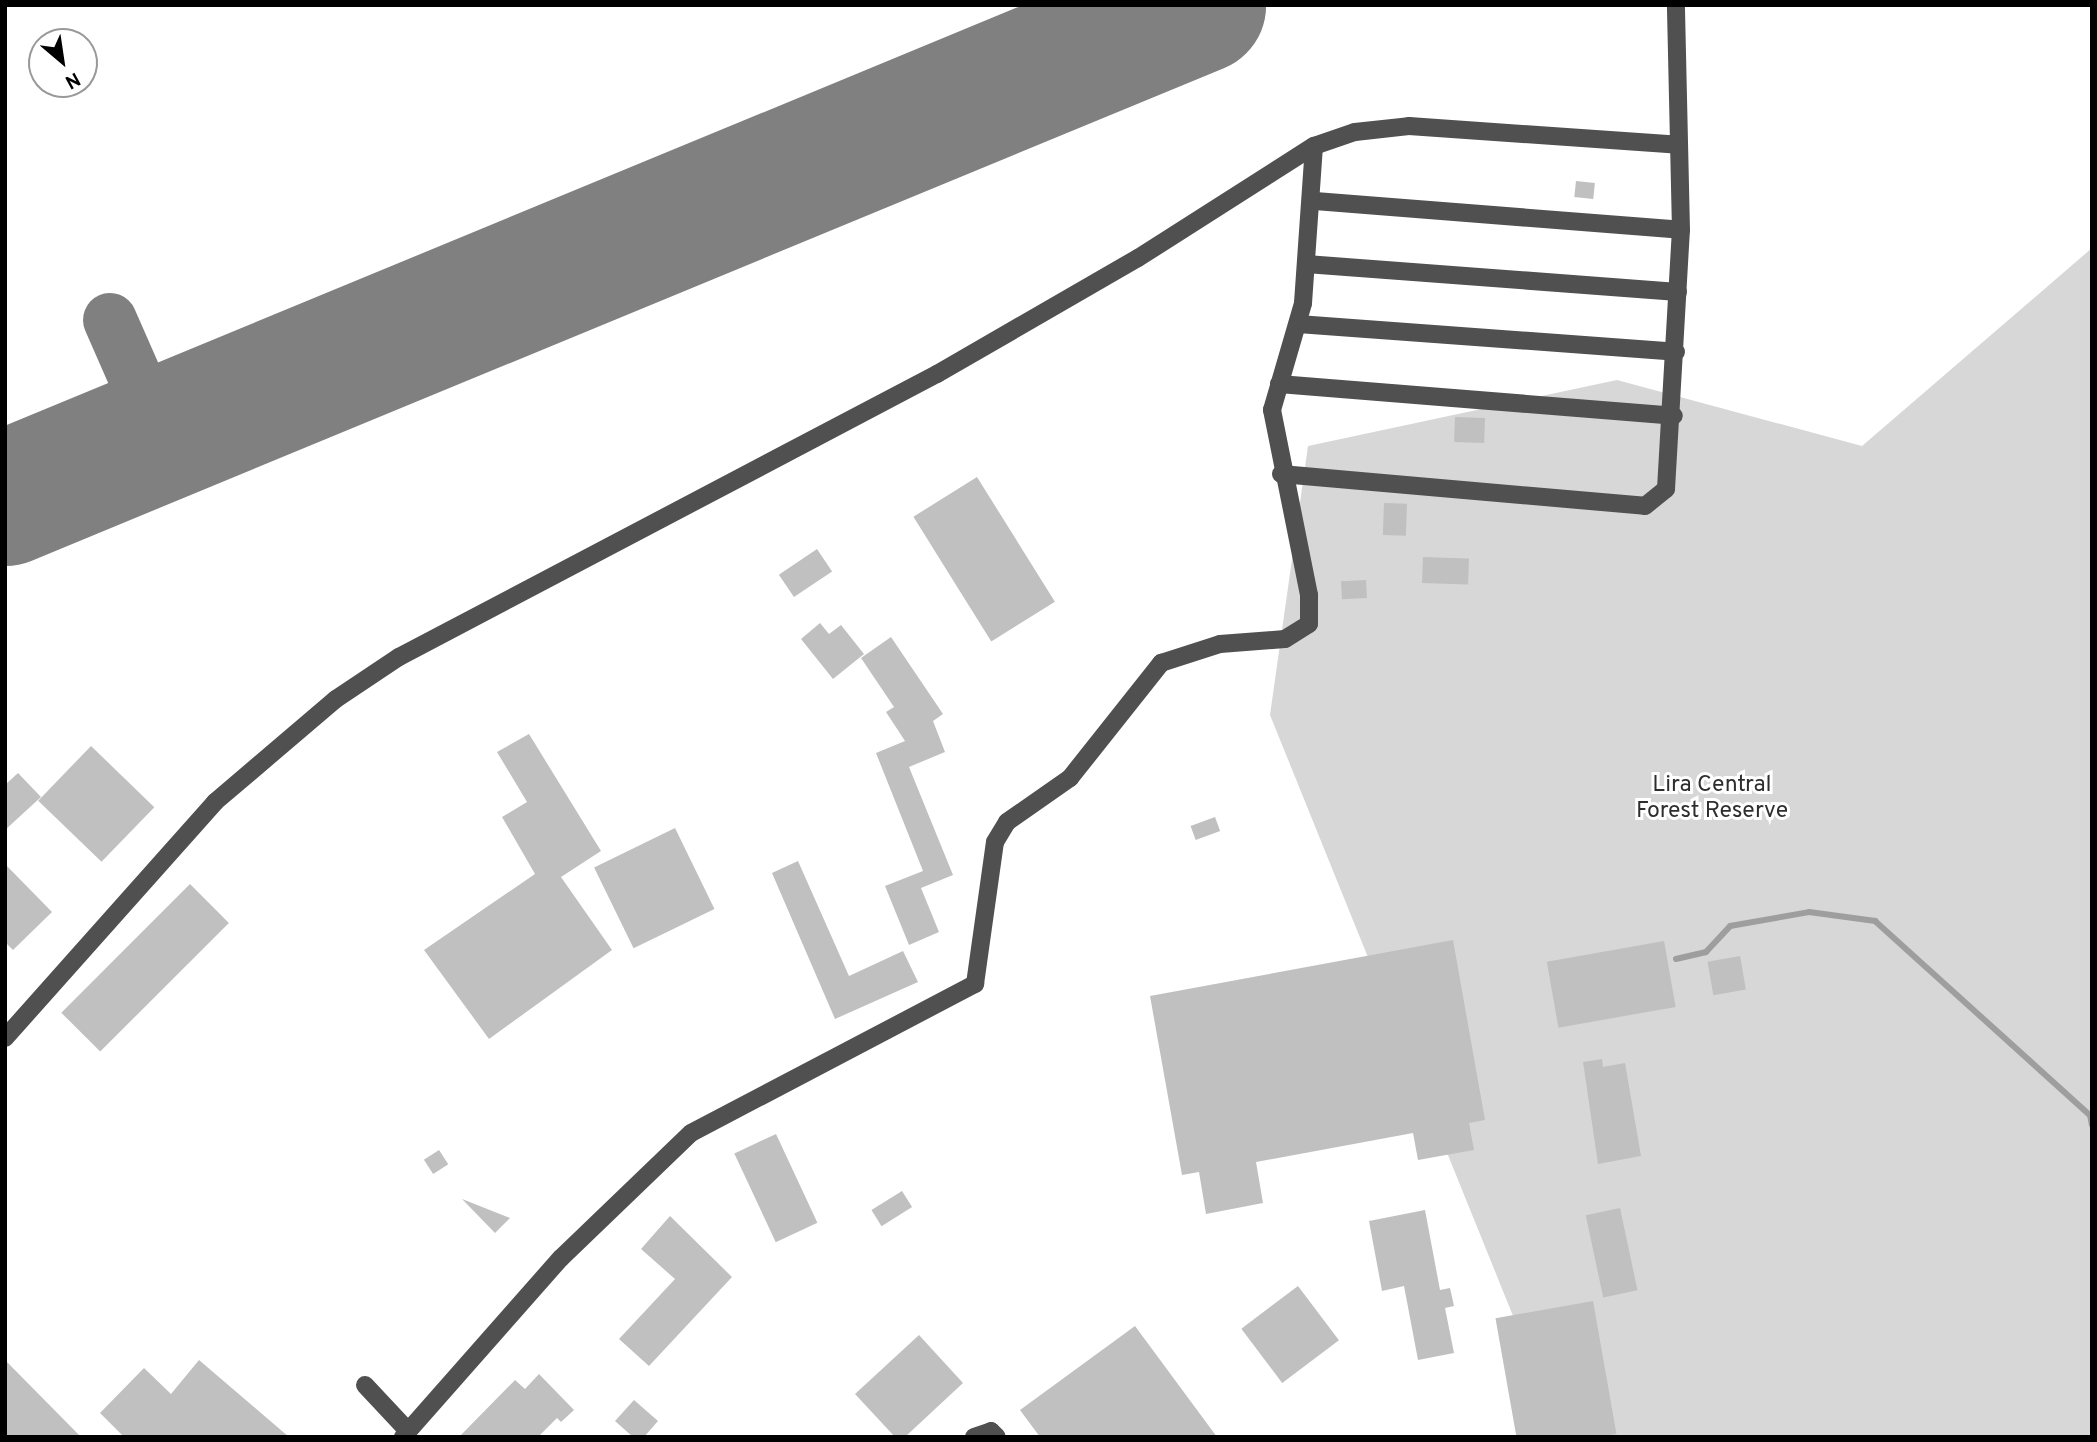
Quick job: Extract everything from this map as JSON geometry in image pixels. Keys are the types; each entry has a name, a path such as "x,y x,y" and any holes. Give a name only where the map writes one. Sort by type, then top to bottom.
{"street":[{"path":"1281,474 1645,506 1666,489 1674,416 1681,230 1676,5"},
{"path":"5,1038 186,831 247,771 336,699 399,657 937,374 1138,258 1314,146 1355,132 1409,126 1678,145"},
{"path":"365,1385 406,1434 561,1258 691,1133 975,984 995,842 1007,822 1070,778 1161,663 1220,644 1303,631 1311,615 1309,595 1281,474 1272,410 1298,324 1315,201 1314,146"},
{"path":"1315,201 1681,230"},
{"path":"1307,264 1678,292"},
{"path":"1298,324 1676,352"},
{"path":"1279,384 1674,416"},
{"path":"974,1437 991,1431 997,1437"}],"green space":[{"name":"Lira Central Forest Reserve","path":"2092,248 2092,1437 1562,1437 1270,715 1308,446 1617,380 1862,446"}],"building":[{"path":"1576,181 1595,183 1593,199 1574,197"},
{"path":"1455,417 1485,418 1484,443 1454,442"},
{"path":"977,477 1055,602 991,641 913,517"},
{"path":"1384,503 1407,504 1406,536 1383,535"},
{"path":"817,549 832,571 794,597 779,575"},
{"path":"1423,557 1469,559 1468,585 1422,583"},
{"path":"1366,580 1367,598 1342,599 1341,581"},
{"path":"820,623 829,634 841,625 864,654 833,679 801,639"},
{"path":"891,637 943,714 933,721 945,752 909,767 953,875 921,888 939,932 909,945 885,886 923,871 876,753 905,741 886,712 894,707 861,658"},
{"path":"529,734 601,851 561,877 612,950 489,1039 424,950 535,874 502,817 527,802 497,752"},
{"path":"91,746 154,807 102,862 38,801"},
{"path":"18,773 41,797 5,830 5,785"},
{"path":"1215,817 1220,831 1196,840 1191,826"},
{"path":"675,828 714,909 634,948 594,867"},
{"path":"798,861 849,976 903,951 918,982 835,1019 772,873"},
{"path":"5,864 52,912 13,950 5,942"},
{"path":"190,884 229,923 100,1052 61,1013"},
{"path":"1453,940 1485,1120 1469,1123 1474,1150 1418,1160 1413,1133 1256,1162 1263,1203 1206,1214 1199,1172 1182,1175 1150,996"},
{"path":"1664,941 1676,1007 1558,1028 1547,962"},
{"path":"1740,956 1746,989 1713,995 1708,962"},
{"path":"1602,1059 1603,1067 1625,1063 1641,1156 1598,1164 1583,1062"},
{"path":"776,1134 817,1223 776,1242 734,1153"},
{"path":"439,1150 448,1164 433,1174 424,1160"},
{"path":"902,1191 912,1207 882,1226 871,1210"},
{"path":"462,1199 510,1218 495,1233"},
{"path":"1620,1208 1637,1290 1603,1297 1586,1215"},
{"path":"1425,1210 1440,1290 1450,1288 1454,1306 1445,1308 1454,1353 1418,1360 1404,1286 1382,1291 1369,1221"},
{"path":"670,1216 732,1277 649,1366 619,1339 675,1279 641,1249"},
{"path":"1298,1286 1339,1340 1282,1383 1241,1329"},
{"path":"1593,1301 1616,1434 1599,1437 1516,1437 1496,1318"},
{"path":"1135,1326 1217,1437 1040,1437 1020,1410"},
{"path":"919,1335 963,1383 905,1437 895,1437 855,1394"},
{"path":"5,1360 81,1437 5,1437"},
{"path":"199,1360 289,1437 124,1437 100,1413 144,1368 171,1394"},
{"path":"539,1374 574,1410 561,1422 557,1418 538,1437 459,1437 515,1380 525,1389"},
{"path":"634,1400 658,1421 644,1437 633,1437 615,1421"}],"waterway":[{"path":"1676,959 1706,952 1730,926 1809,912 1875,921 2090,1115 2092,1125"}],"taxiway":[{"path":"110,320 160,434"}],"runway":[{"path":"5,498 1198,5"}]}
